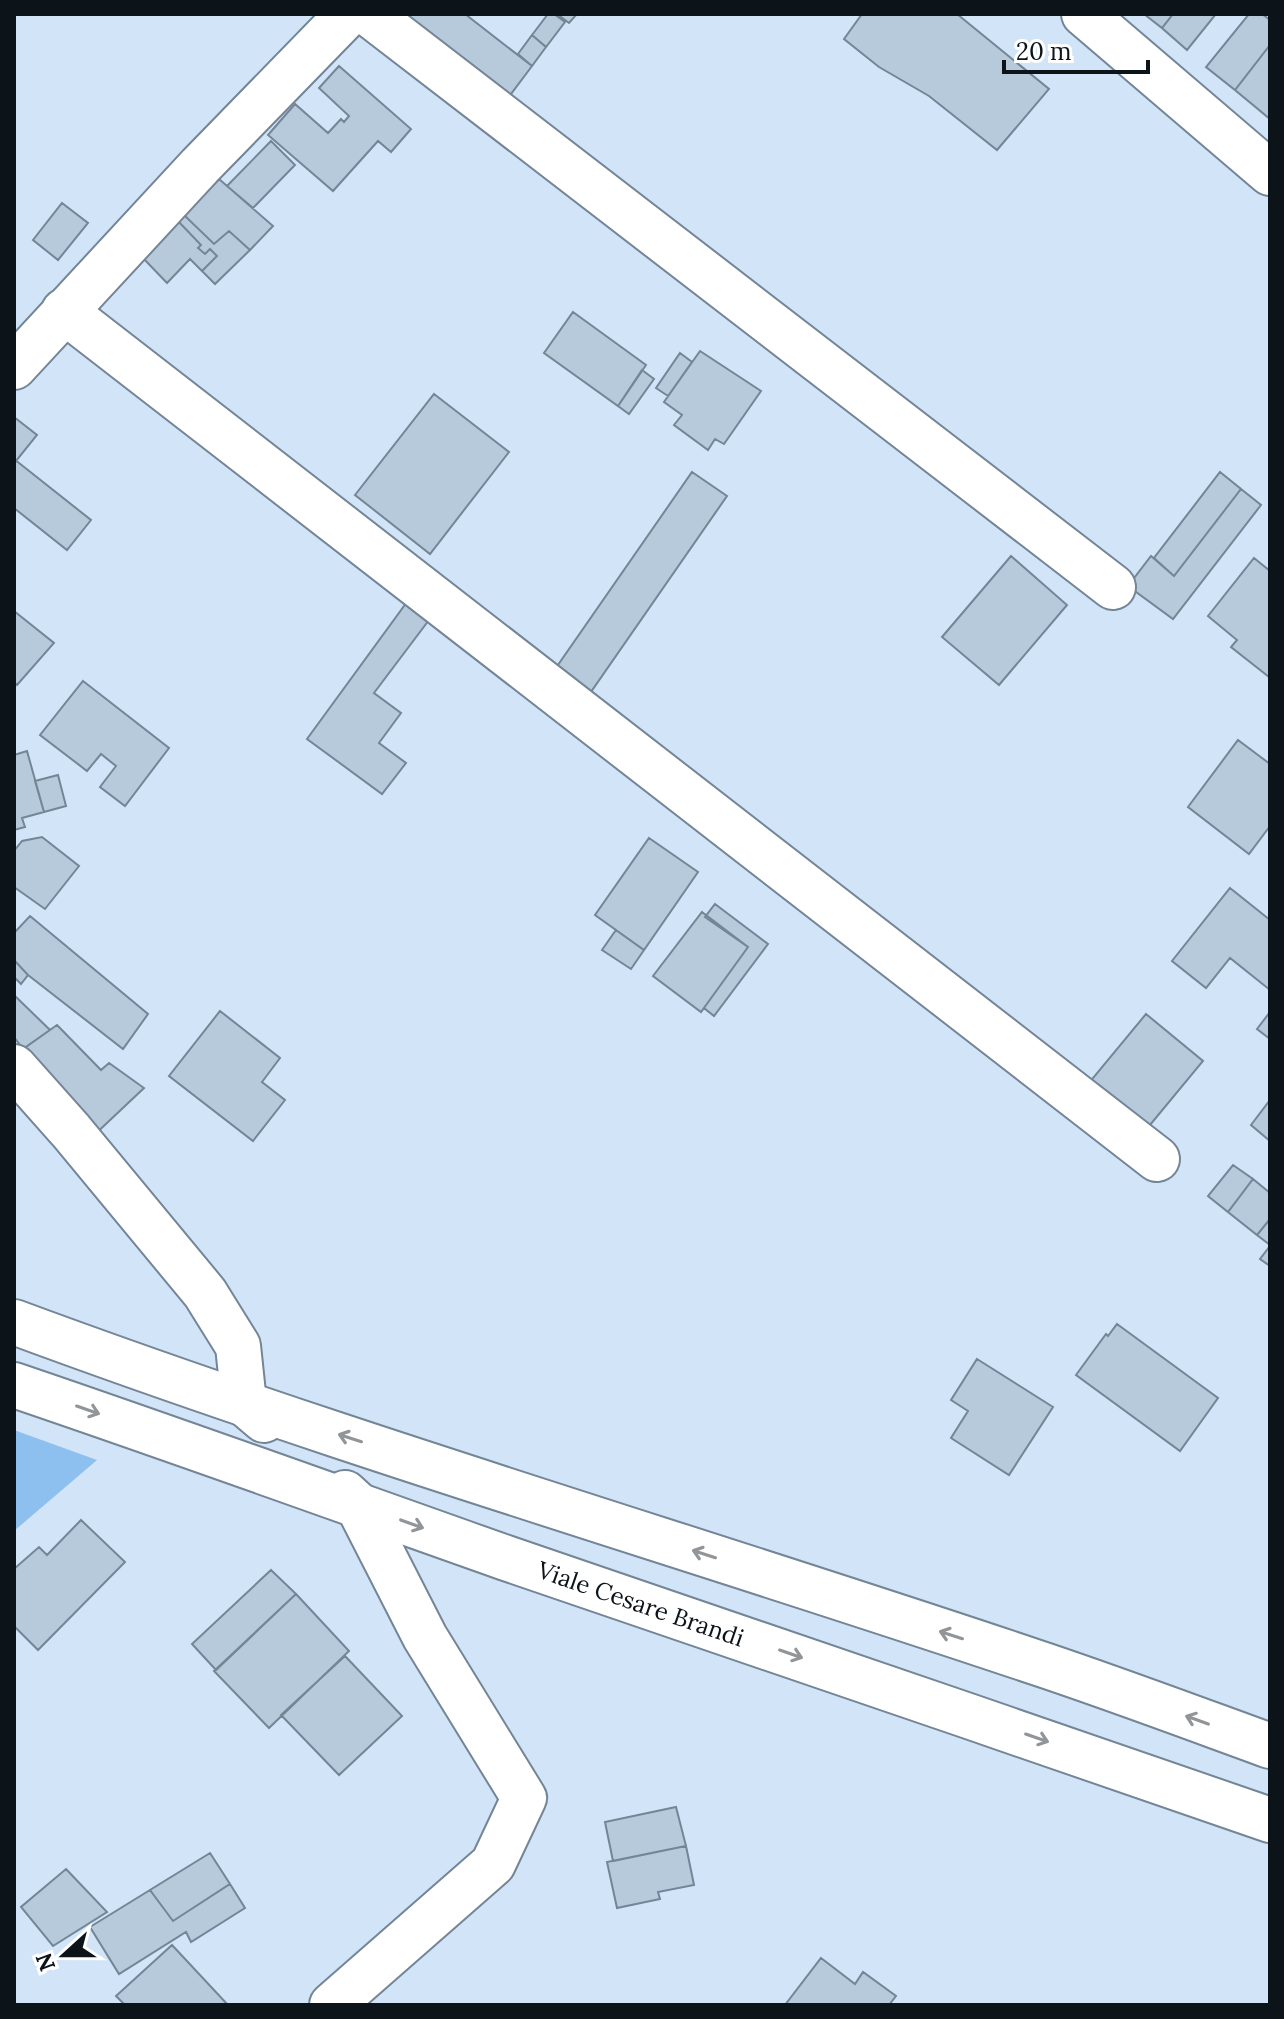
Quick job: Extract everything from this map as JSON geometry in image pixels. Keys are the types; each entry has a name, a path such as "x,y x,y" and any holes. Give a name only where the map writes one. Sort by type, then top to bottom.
{"street":[{"path":"14,367 200,166 348,14"},
{"path":"369,14 1113,587"},
{"path":"1084,14 1270,173"},
{"path":"64,311 1157,1159"},
{"path":"14,1067 205,1293 238,1346 244,1403 357,1504 425,1637 524,1798 493,1864 332,2005"},
{"path":"14,1322 244,1403 1040,1663 1270,1746"},
{"name":"Viale Cesare Brandi","path":"14,1385 1270,1820"}],"shaded area":[{"path":"14,1430 97,1460 14,1531"}],"building":[{"path":"389,14 465,14 532,66 505,102"},
{"path":"548,14 554,14 565,22 546,47 532,35"},
{"path":"557,14 577,14 569,23"},
{"path":"862,14 957,14 1049,89 997,150 929,96 879,67 844,39"},
{"path":"1144,14 1173,14 1162,28"},
{"path":"1173,14 1216,14 1187,50 1162,28"},
{"path":"1249,14 1262,14 1270,20 1270,45 1235,90 1206,67"},
{"path":"532,35 546,47 532,66 518,54"},
{"path":"1270,45 1270,119 1235,90"},
{"path":"339,66 411,129 391,152 378,141 333,191 268,135 295,104 328,133 341,119 344,122 349,116 319,88"},
{"path":"271,141 295,165 253,208 227,186"},
{"path":"219,179 273,226 250,250 229,231 214,244 184,215"},
{"path":"62,203 88,223 58,260 33,240"},
{"path":"184,215 214,244 229,231 250,250 215,284 202,271 217,256 210,249 205,254 198,248 201,245 178,221"},
{"path":"178,221 201,245 198,248 205,254 210,249 217,256 202,271 190,259 167,283 142,257"},
{"path":"573,312 646,365 618,406 544,353"},
{"path":"700,351 761,391 724,444 715,439 708,450 674,425 682,415 664,402"},
{"path":"680,353 692,362 668,396 656,388"},
{"path":"642,370 654,379 629,414 618,406"},
{"path":"434,394 509,452 430,554 355,495"},
{"path":"14,417 37,435 16,461 14,459"},
{"path":"14,459 91,520 67,550 14,508"},
{"path":"692,472 727,496 586,699 551,675"},
{"path":"1220,472 1241,489 1174,576 1154,558"},
{"path":"1241,489 1261,505 1173,619 1128,586 1151,556 1174,576"},
{"path":"1011,556 1067,605 999,685 942,637"},
{"path":"1254,558 1270,571 1269,677 1231,647 1237,640 1208,616"},
{"path":"407,602 429,620 374,693 401,713 379,743 406,763 382,794 307,739"},
{"path":"14,611 54,643 17,685 14,682"},
{"path":"83,681 169,748 125,806 100,787 116,766 101,754 87,771 40,735"},
{"path":"1238,740 1270,764 1270,826 1249,854 1188,807"},
{"path":"27,751 44,812 22,818 25,827 14,830 14,755"},
{"path":"58,775 66,806 44,812 35,781"},
{"path":"42,837 79,866 45,909 14,887 14,851 22,841"},
{"path":"649,838 698,872 644,950 595,915"},
{"path":"1230,888 1270,920 1270,990 1230,958 1206,988 1172,961"},
{"path":"715,904 768,944 714,1016 704,1008 748,947 705,917"},
{"path":"702,912 748,947 701,1012 653,976"},
{"path":"30,916 148,1014 123,1049 28,975 14,960 14,933"},
{"path":"616,930 644,950 631,969 602,950"},
{"path":"14,960 28,975 21,984 14,977"},
{"path":"14,995 50,1030 23,1049 14,1037"},
{"path":"220,1011 280,1058 262,1082 285,1100 253,1141 169,1076"},
{"path":"1270,1012 1270,1039 1257,1029"},
{"path":"1146,1014 1203,1061 1145,1131 1088,1084"},
{"path":"57,1025 101,1070 109,1063 144,1088 90,1139 23,1049"},
{"path":"1270,1100 1270,1141 1251,1125"},
{"path":"1233,1165 1253,1179 1228,1212 1208,1196"},
{"path":"1253,1179 1270,1193 1270,1219 1257,1235 1228,1212"},
{"path":"1270,1219 1270,1245 1257,1235"},
{"path":"1270,1246 1270,1266 1260,1259"},
{"path":"1117,1324 1218,1398 1180,1451 1076,1375"},
{"path":"977,1359 1053,1407 1009,1475 951,1438 968,1411 951,1400"},
{"path":"81,1520 125,1562 38,1650 14,1626 14,1569 39,1547 47,1555"},
{"path":"271,1570 296,1594 216,1670 192,1644"},
{"path":"296,1594 349,1651 269,1728 214,1671"},
{"path":"345,1656 402,1716 339,1775 281,1715"},
{"path":"676,1807 686,1846 613,1861 605,1822"},
{"path":"686,1846 694,1885 658,1892 660,1899 617,1908 607,1862"},
{"path":"210,1853 230,1884 173,1921 150,1890"},
{"path":"66,1869 107,1912 53,1946 21,1907"},
{"path":"230,1884 245,1908 191,1942 186,1932 119,1974 90,1927 150,1890 173,1921"},
{"path":"172,1945 228,2005 121,2005 123,2003 116,1996"},
{"path":"821,1958 855,1984 863,1972 896,1996 889,2005 785,2005"}]}
